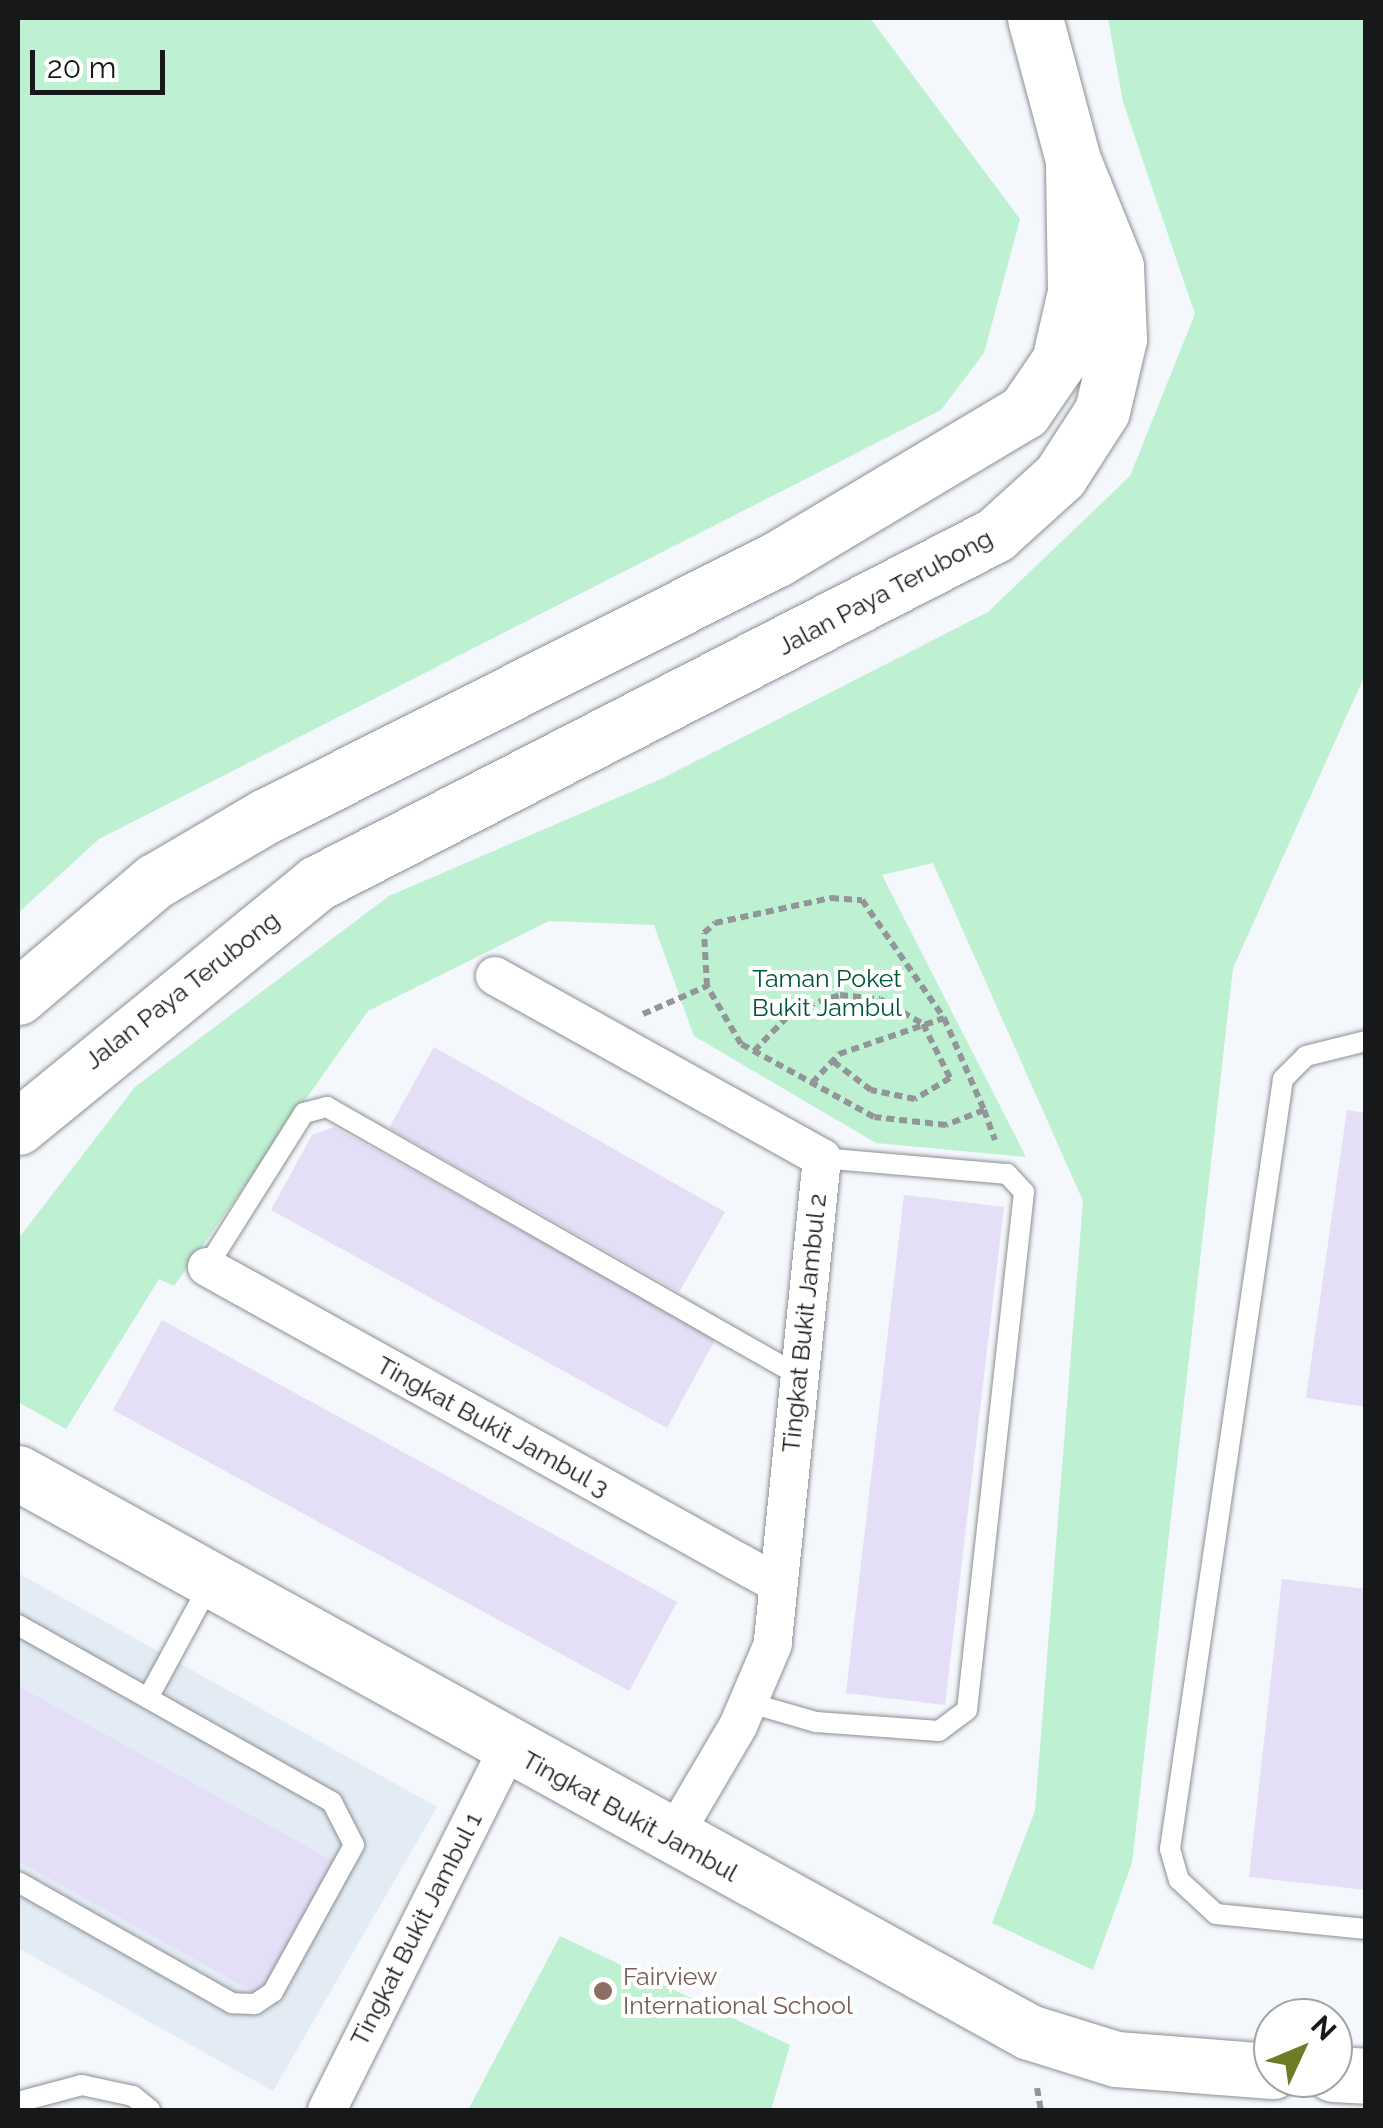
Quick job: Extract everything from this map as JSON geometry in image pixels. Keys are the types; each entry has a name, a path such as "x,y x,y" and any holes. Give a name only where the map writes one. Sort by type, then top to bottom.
{"main road":[{"path":"18,997 156,881 266,816 778,559 1024,412 1059,361 1075,292 1073,160 1034,18"},
{"name":"Jalan Paya Terubong","path":"18,1127 317,883 995,535 1060,476 1102,411 1119,339 1116,266 1073,160"},
{"name":"Tingkat Bukit Jambul","path":"18,1473 508,1749 1029,2032 1116,2059 1253,2069"}],"street":[{"name":"Tingkat Bukit Jambul 2","path":"495,976 822,1158 796,1374 773,1644 750,1703 672,1838"},
{"name":"Tingkat Bukit Jambul 3","path":"208,1267 778,1584"},
{"name":"Tingkat Bukit Jambul 1","path":"327,2110 508,1749"}],"lane":[{"path":"1366,1041 1306,1056 1283,1079 1170,1850 1179,1880 1216,1914 1366,1929"},
{"path":"208,1267 304,1114 327,1107 796,1374"},
{"path":"750,1703 816,1722 939,1731 967,1710 1024,1192 1007,1174 822,1158"},
{"path":"148,1698 211,1582"},
{"path":"18,1625 332,1802 352,1829 354,1845 273,1992 255,2004 232,2004 18,1882"},
{"path":"18,2102 82,2085 134,2096 150,2110"}],"path":[{"path":"846,896 879,914 944,1018 984,1110 946,1125 902,1124 812,1084 730,1034 708,986 702,946 715,923 846,896"},
{"path":"680,997 708,986"},
{"path":"754,1051 794,1010 840,995 880,1000 923,1024 950,1078 930,1097 871,1090 830,1059"},
{"path":"812,1084 830,1059 944,1018"}],"shaded area":[{"path":"18,1573 437,1807 273,2091 18,1948"}],"green space":[{"path":"18,18 870,18 1020,219 984,353 941,410 99,839 18,913"},
{"name":"Taman Poket Bukit Jambul","path":"1108,18 1365,18 1365,675 1233,968 1132,1863 1093,1970 992,1923 1035,1811 1083,1201 933,863 882,875 1026,1157 876,1143 694,1036 654,925 549,921 368,1011 174,1286 159,1279 66,1429 18,1402 18,1239 135,1087 389,896 661,779 988,612 1130,476 1195,314 1123,102"},
{"name":"Fairview International School","path":"560,1936 790,2045 771,2110 468,2110"}],"building":[{"path":"434,1047 725,1212 679,1292 389,1128"},
{"path":"1347,1110 1366,1113 1366,1407 1306,1398"},
{"path":"334,1127 716,1338 667,1428 271,1210 312,1135"},
{"path":"904,1195 1004,1207 945,1705 846,1693"},
{"path":"162,1320 677,1602 629,1691 113,1410"},
{"path":"1282,1579 1366,1589 1366,1890 1249,1877"},
{"path":"18,1686 333,1861 259,1995 18,1861"}],"place":[{"name":"Fairview International School","path":"603,1991"}]}
